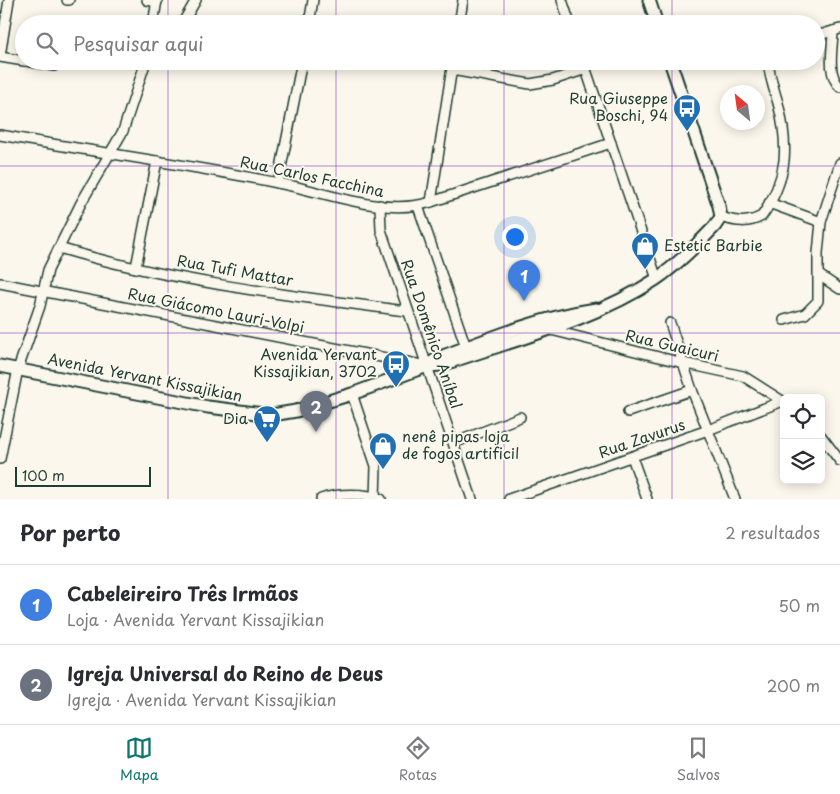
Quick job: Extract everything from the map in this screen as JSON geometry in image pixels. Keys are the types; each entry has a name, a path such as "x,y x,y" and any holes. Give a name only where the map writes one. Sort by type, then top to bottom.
{"main road":[{"path":"649,0 654,15"},
{"path":"673,70 712,183 720,217"},
{"name":"Avenida Yervant Kissajikian","path":"427,366 442,365 548,330 631,294 657,279 706,235 720,217"},
{"name":"Avenida Yervant Kissajikian","path":"0,366 206,407 250,414 272,414 296,411 352,394 427,366 438,358 538,322 568,313 596,309"}],"street":[{"path":"9,0 2,31 0,56 15,59"},
{"path":"147,0 157,1 155,15"},
{"path":"187,15 196,0"},
{"path":"310,15 313,0"},
{"path":"460,15 463,0"},
{"path":"562,0 567,15"},
{"path":"837,30 831,68 833,77 840,87"},
{"path":"0,459 18,369 48,270 81,203 123,131 143,70"},
{"path":"278,182 300,70"},
{"path":"431,202 451,70"},
{"path":"469,70 530,84 553,80 574,70"},
{"path":"586,70 657,279"},
{"path":"720,217 740,222 756,220 762,216 782,172 786,154 786,137 770,70"},
{"name":"Rua Carlos Facchina","path":"0,135 109,155 278,182 380,205 406,208 431,202 611,143"},
{"path":"136,267 156,161"},
{"path":"784,320 805,314 818,301 821,222 840,163"},
{"path":"769,204 821,222"},
{"name":"Rua Domênico Aníbal","path":"380,205 381,230 472,499"},
{"path":"418,206 466,348"},
{"name":"Rua Tufi Mattar","path":"60,248 136,267 295,296 407,311"},
{"path":"819,275 840,289"},
{"name":"Rua Giácomo Lauri-Volpi","path":"0,283 427,366"},
{"path":"538,322 548,330"},
{"path":"670,323 692,390 735,499"},
{"name":"Rua Guaicuri","path":"548,330 743,376 780,399"},
{"path":"628,412 692,390"},
{"path":"321,499 377,498 376,466 352,394"},
{"name":"Rua Zavurus","path":"509,499 708,430 780,402"},
{"path":"454,443 520,417"},
{"path":"823,439 840,461"},
{"path":"632,457 647,499"}],"place":[{"name":"Rua Giuseppe Boschi, 94","path":"687,132"},
{"name":"Estetic Barbie","path":"645,270"},
{"name":"Cabeleireiro Três Irmãos","path":"524,301"},
{"name":"Avenida Yervant Kissajikian, 3702","path":"396,388"},
{"name":"Igreja Universal do Reino de Deus","path":"316,432"},
{"name":"Dia","path":"267,443"},
{"name":"nenê pipas loja de fogos artificil","path":"383,470"}]}
